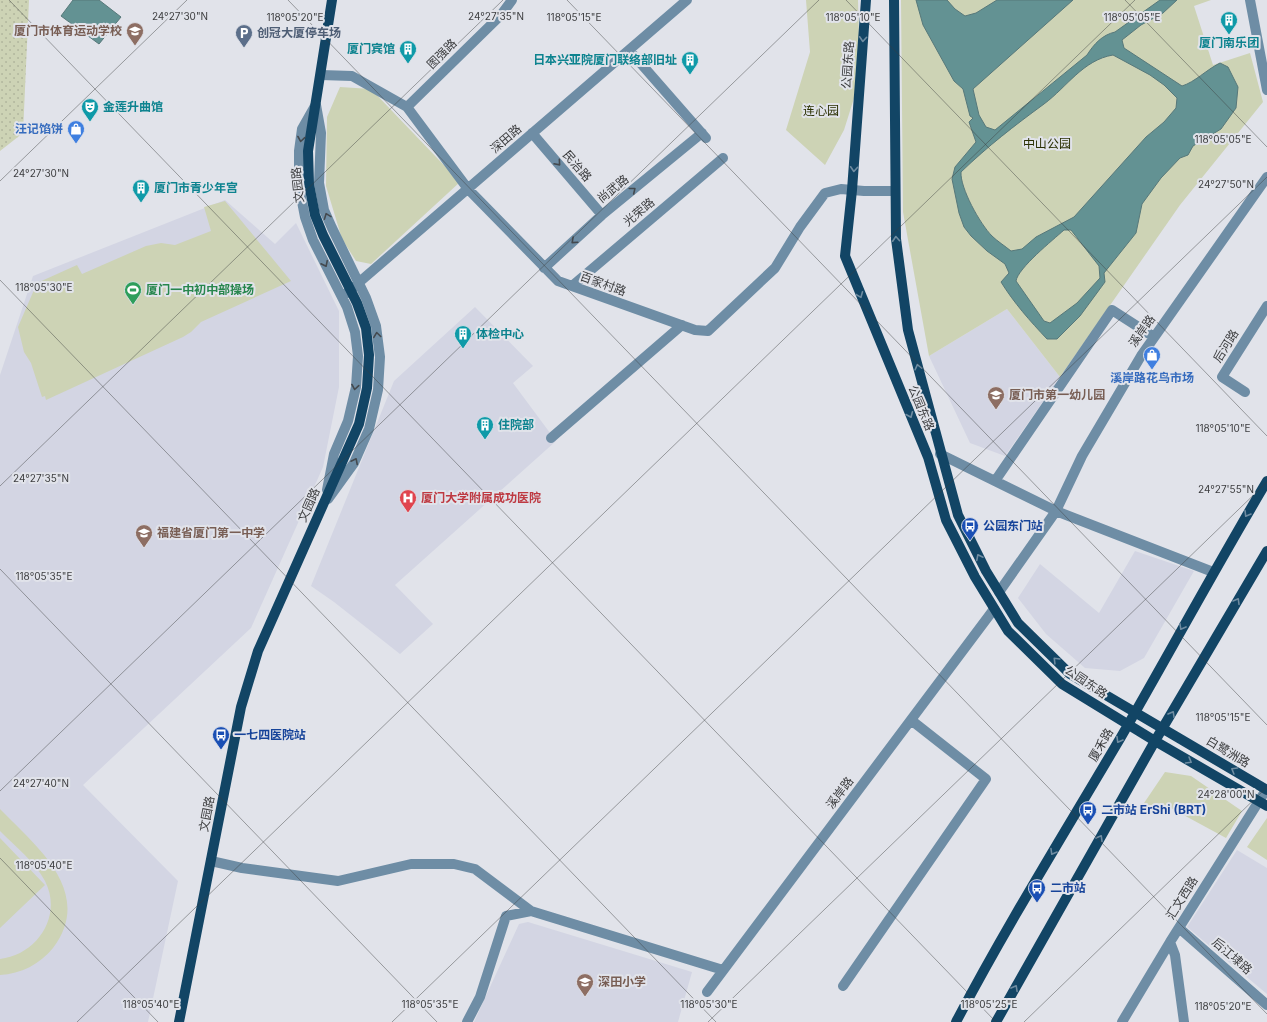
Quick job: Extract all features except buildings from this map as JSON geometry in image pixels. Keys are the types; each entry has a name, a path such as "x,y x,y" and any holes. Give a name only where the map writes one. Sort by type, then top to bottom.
{"main road":[{"name":"文园路","path":"179,1022 241,707 256,658 359,424 367,388 369,355 366,328 357,303 323,235 315,215 309,184 308,151 322,75 332,0"},
{"name":"公园东路","path":"866,0 852,190 845,256 928,457 946,520 975,577 1008,631 1062,684 1155,741"},
{"name":"公园东路","path":"894,0 896,239 908,330 940,454 958,515 986,571 1018,623 1070,674 1135,711"},
{"name":"厦禾路","path":"956,1022 984,969 1128,724 1267,481"},
{"path":"996,1022 1155,741 1267,551"},
{"name":"白鹭洲路","path":"1135,711 1267,790"},
{"path":"1155,741 1263,803"}],"street":[{"name":"图强路","path":"407,108 501,15 512,0"},
{"name":"深田路","path":"342,297 687,0"},
{"path":"1250,0 1267,90"},
{"name":"尚武路","path":"544,268 602,215 704,135 629,50"},
{"name":"百家村路","path":"322,75 352,76 407,108 468,189 558,281 695,330 708,331 775,268 800,227 825,193 841,189 895,191"},
{"path":"316,103 320,133 319,183 324,210 366,298 376,326 380,357 378,390 369,428 354,463 324,504"},
{"path":"316,103 302,129 299,151 299,186 305,217 313,240 342,297 355,332 358,356 356,387 348,421 334,454 324,504"},
{"name":"民治路","path":"532,133 602,215"},
{"name":"光荣路","path":"572,286 723,158"},
{"name":"溪岸路","path":"999,592 1056,511 1082,456 1141,356 1267,177"},
{"name":"后河路","path":"1245,392 1222,377 1267,306"},
{"path":"995,481 1112,310 1154,337"},
{"path":"551,438 682,325"},
{"path":"940,454 1056,511 1214,572"},
{"name":"溪岸路","path":"707,992 994,609"},
{"path":"843,986 986,778 911,720"},
{"name":"汇文西路","path":"1122,1022 1179,928 1263,803 1267,790"},
{"path":"211,861 242,868 338,881 411,864 454,864 475,869 531,912 723,970"},
{"path":"467,1022 480,997 506,916 531,912"},
{"name":"后江埭路","path":"1179,928 1267,1005"},
{"path":"1170,942 1175,955 1184,1022"}],"shaded area":[{"name":"福建省厦门第一中学","path":"225,200 275,244 296,223 339,311 339,387 323,467 251,628 83,785 178,881 148,1022 0,1022 0,375 33,276"},
{"name":"厦门大学附属成功医院","path":"475,307 533,366 513,383 556,441 395,585 433,624 400,654 334,602 311,586 394,381"},
{"name":"厦门市第一幼儿园","path":"1007,309 1060,377 1005,456 970,443 929,356"},
{"path":"1135,551 1194,571 1144,658 1120,671 1085,668 1046,634 1018,598 1040,564 1099,613"},
{"path":"1237,850 1267,868 1267,994 1187,927"},
{"name":"深田小学","path":"528,922 692,972 678,1022 474,1022 519,924"}],"green space":[{"path":"0,0 29,0 23,133 0,151"},
{"name":"连心园","path":"806,0 858,0 860,79 844,130 825,165 786,130 810,52"},
{"name":"中山公园","path":"901,0 1211,0 1194,6 1213,65 1250,53 1263,102 1180,205 1060,377 1007,309 929,356 903,212"},
{"path":"340,87 371,89 460,182 371,264 356,261 342,239 326,186 327,117"},
{"name":"厦门一中初中部操场","path":"225,201 291,281 201,322 191,332 183,337 46,400 45,396 42,397 31,363 24,352 18,327 37,283 77,265 82,274 146,246 161,243 175,245 211,231 204,207"},
{"path":"1165,772 1191,776 1242,811 1226,838 1167,806 1152,806 1140,809"},
{"path":"0,809 44,854 56,871 64,889 68,908 64,927 53,948 48,954 30,967 15,973 0,975 0,959 13,956 25,950 35,942 43,932 51,907 50,894 41,874 24,854 0,831"},
{"path":"1267,818 1267,860 1247,847"},
{"path":"0,838 45,885 0,928"}],"water":[{"path":"73,0 99,0 121,17 99,44 61,16"},
{"path":"916,0 947,0 955,9 965,16 976,13 997,0 1073,0 973,89 979,115 986,127 995,130 1087,55 1102,38 1115,32 1160,0 1177,0 1163,13 1141,25 1122,40 1124,48 1182,86 1191,82 1220,63 1228,67 1238,87 1236,108 1221,129 1193,146 1188,155 1180,158 1161,178 1142,204 1136,233 1104,273 1105,282 1080,316 1057,339 1047,339 1022,312 1001,282 1009,273 1005,264 987,251 964,227 959,213 952,179 955,167 976,142 969,122 973,118 970,116 963,89 954,81 923,25","holes":["1113,55 1150,75 1164,85 1177,98 1176,108 1164,122 1146,137 1074,217 1036,237 1022,249 1011,251 996,240 982,223 967,196 961,172 1001,136 1052,97 1084,68 1093,62","1064,230 1071,230 1099,266 1100,278 1077,303 1050,323 1044,321 1016,281 1018,275 1029,262"]}],"place":[{"name":"厦门南乐团","path":"1229,35"},
{"name":"厦门市体育运动学校","path":"135,46"},
{"name":"创冠大厦停车场","path":"244,48"},
{"name":"厦门宾馆","path":"408,64"},
{"name":"日本兴亚院厦门联络部旧址","path":"690,75"},
{"name":"金莲升曲馆","path":"90,122"},
{"name":"汪记馅饼","path":"76,144"},
{"name":"厦门市青少年宫","path":"141,203"},
{"name":"厦门一中初中部操场","path":"133,305"},
{"name":"体检中心","path":"463,349"},
{"name":"溪岸路花鸟市场","path":"1152,370"},
{"name":"厦门市第一幼儿园","path":"996,410"},
{"name":"住院部","path":"485,440"},
{"name":"厦门大学附属成功医院","path":"408,513"},
{"name":"公园东门站","path":"970,541"},
{"name":"福建省厦门第一中学","path":"144,548"},
{"name":"一七四医院站","path":"221,750"},
{"name":"二市站 ErShi (BRT)","path":"1088,825"},
{"name":"二市站","path":"1037,903"},
{"name":"深田小学","path":"585,997"}]}
